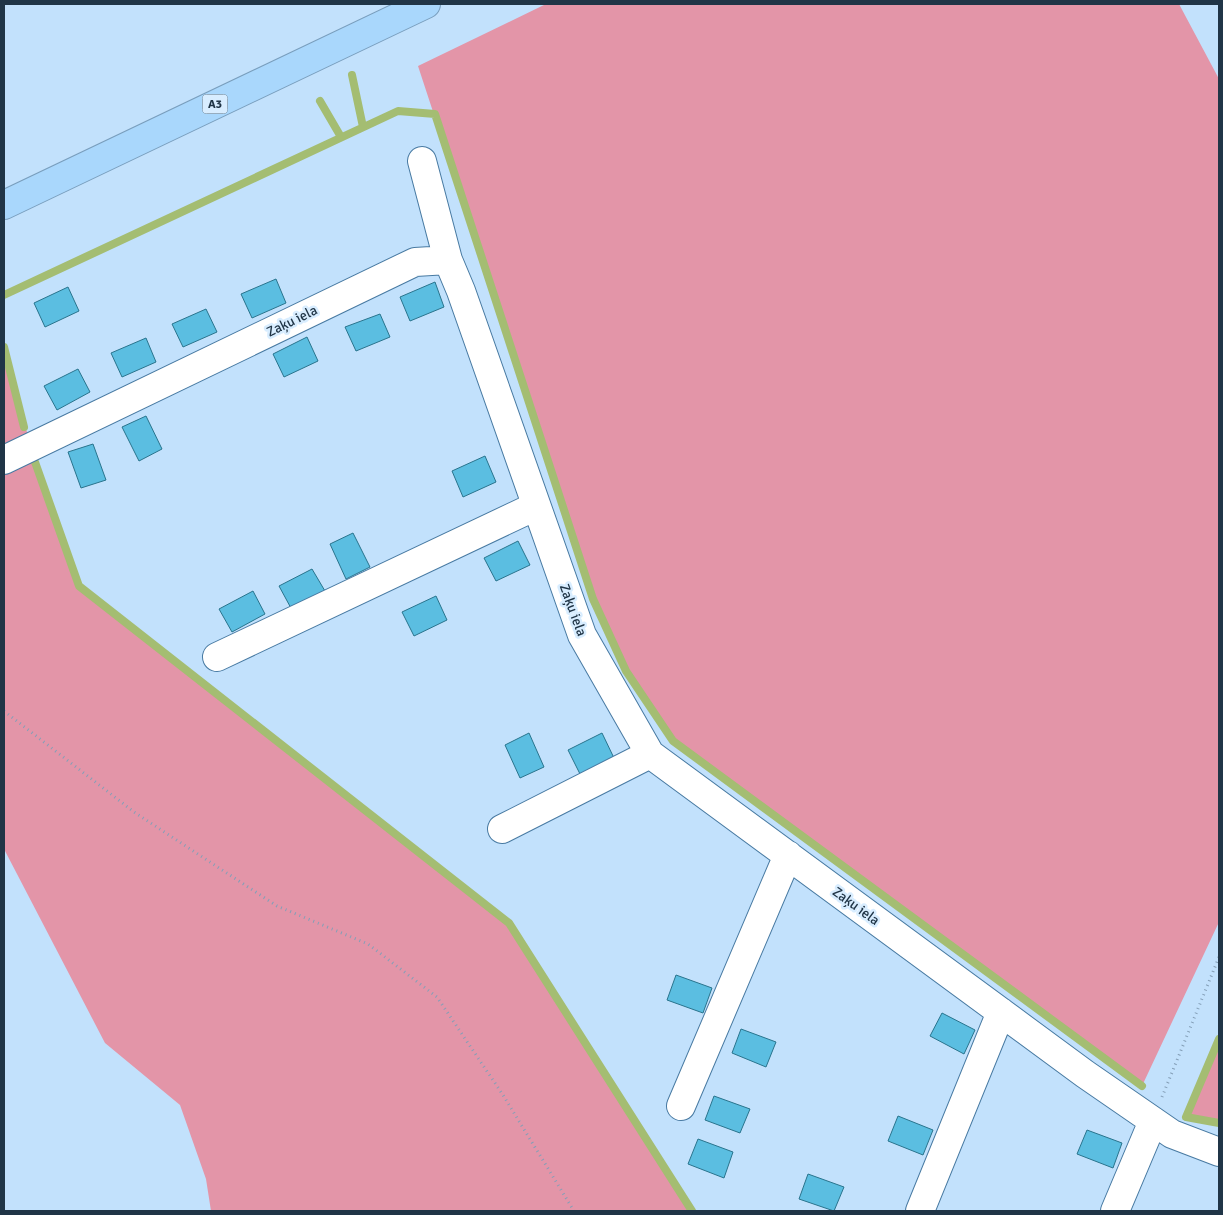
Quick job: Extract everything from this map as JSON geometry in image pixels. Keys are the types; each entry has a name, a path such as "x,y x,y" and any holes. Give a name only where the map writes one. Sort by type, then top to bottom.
{"highway":[{"name":"A3","path":"4,205 426,4"}],"street":[{"path":"422,160 448,260"},
{"name":"Zaķu iela","path":"4,460 416,262 448,260 461,291 582,635 650,754 1001,1012 1153,1121 1172,1134 1219,1152"},
{"path":"217,657 536,506"},
{"path":"502,828 650,754"},
{"path":"681,1106 788,855"},
{"path":"920,1211 1001,1012"},
{"path":"1116,1211 1153,1121"}],"path":[{"path":"4,711 134,812 277,906 368,944 437,997 503,1095 574,1211"},
{"path":"1153,1121 1219,957"}],"shaded area":[{"path":"546,4 1179,4 1219,79 1219,922 1142,1086 673,741 626,671 593,599 418,66"},
{"path":"4,347 35,462 79,586 509,923 692,1211 211,1211 206,1179 180,1105 105,1043 4,849"},
{"path":"1219,1039 1219,1123 1186,1117"}],"building":[{"path":"276,279 286,303 252,318 241,294"},
{"path":"435,282 444,307 410,321 400,297"},
{"path":"68,287 79,311 45,327 34,303"},
{"path":"206,309 217,332 183,347 172,324"},
{"path":"380,314 390,337 356,351 345,327"},
{"path":"307,337 318,361 284,377 273,354"},
{"path":"146,338 156,362 122,377 111,353"},
{"path":"78,369 90,392 57,410 44,386"},
{"path":"146,416 162,449 139,461 122,427"},
{"path":"93,444 106,480 81,488 68,452"},
{"path":"485,456 496,482 463,497 452,471"},
{"path":"353,533 370,567 346,579 330,544"},
{"path":"518,541 530,565 496,581 484,558"},
{"path":"312,569 325,591 292,610 279,586"},
{"path":"253,591 265,614 232,632 219,609"},
{"path":"436,596 447,620 414,636 402,612"},
{"path":"529,733 544,767 520,778 505,745"},
{"path":"602,733 614,758 580,774 568,750"},
{"path":"676,975 712,988 703,1013 667,1000"},
{"path":"942,1013 975,1030 964,1054 930,1036"},
{"path":"741,1029 776,1042 766,1067 732,1053"},
{"path":"714,1096 750,1109 740,1133 705,1120"},
{"path":"898,1116 933,1130 923,1155 888,1141"},
{"path":"1087,1130 1122,1143 1113,1168 1077,1154"},
{"path":"698,1139 733,1152 724,1178 688,1164"},
{"path":"808,1174 844,1187 834,1211 799,1199"}],"waterway":[{"path":"352,75 363,127"},
{"path":"320,101 341,137"},
{"path":"4,295 398,111 435,114 593,599 626,671 673,741 1142,1086"},
{"path":"4,347 24,427"},
{"path":"35,462 79,586 509,923 692,1211"},
{"path":"1219,1039 1186,1117 1219,1123"}]}
